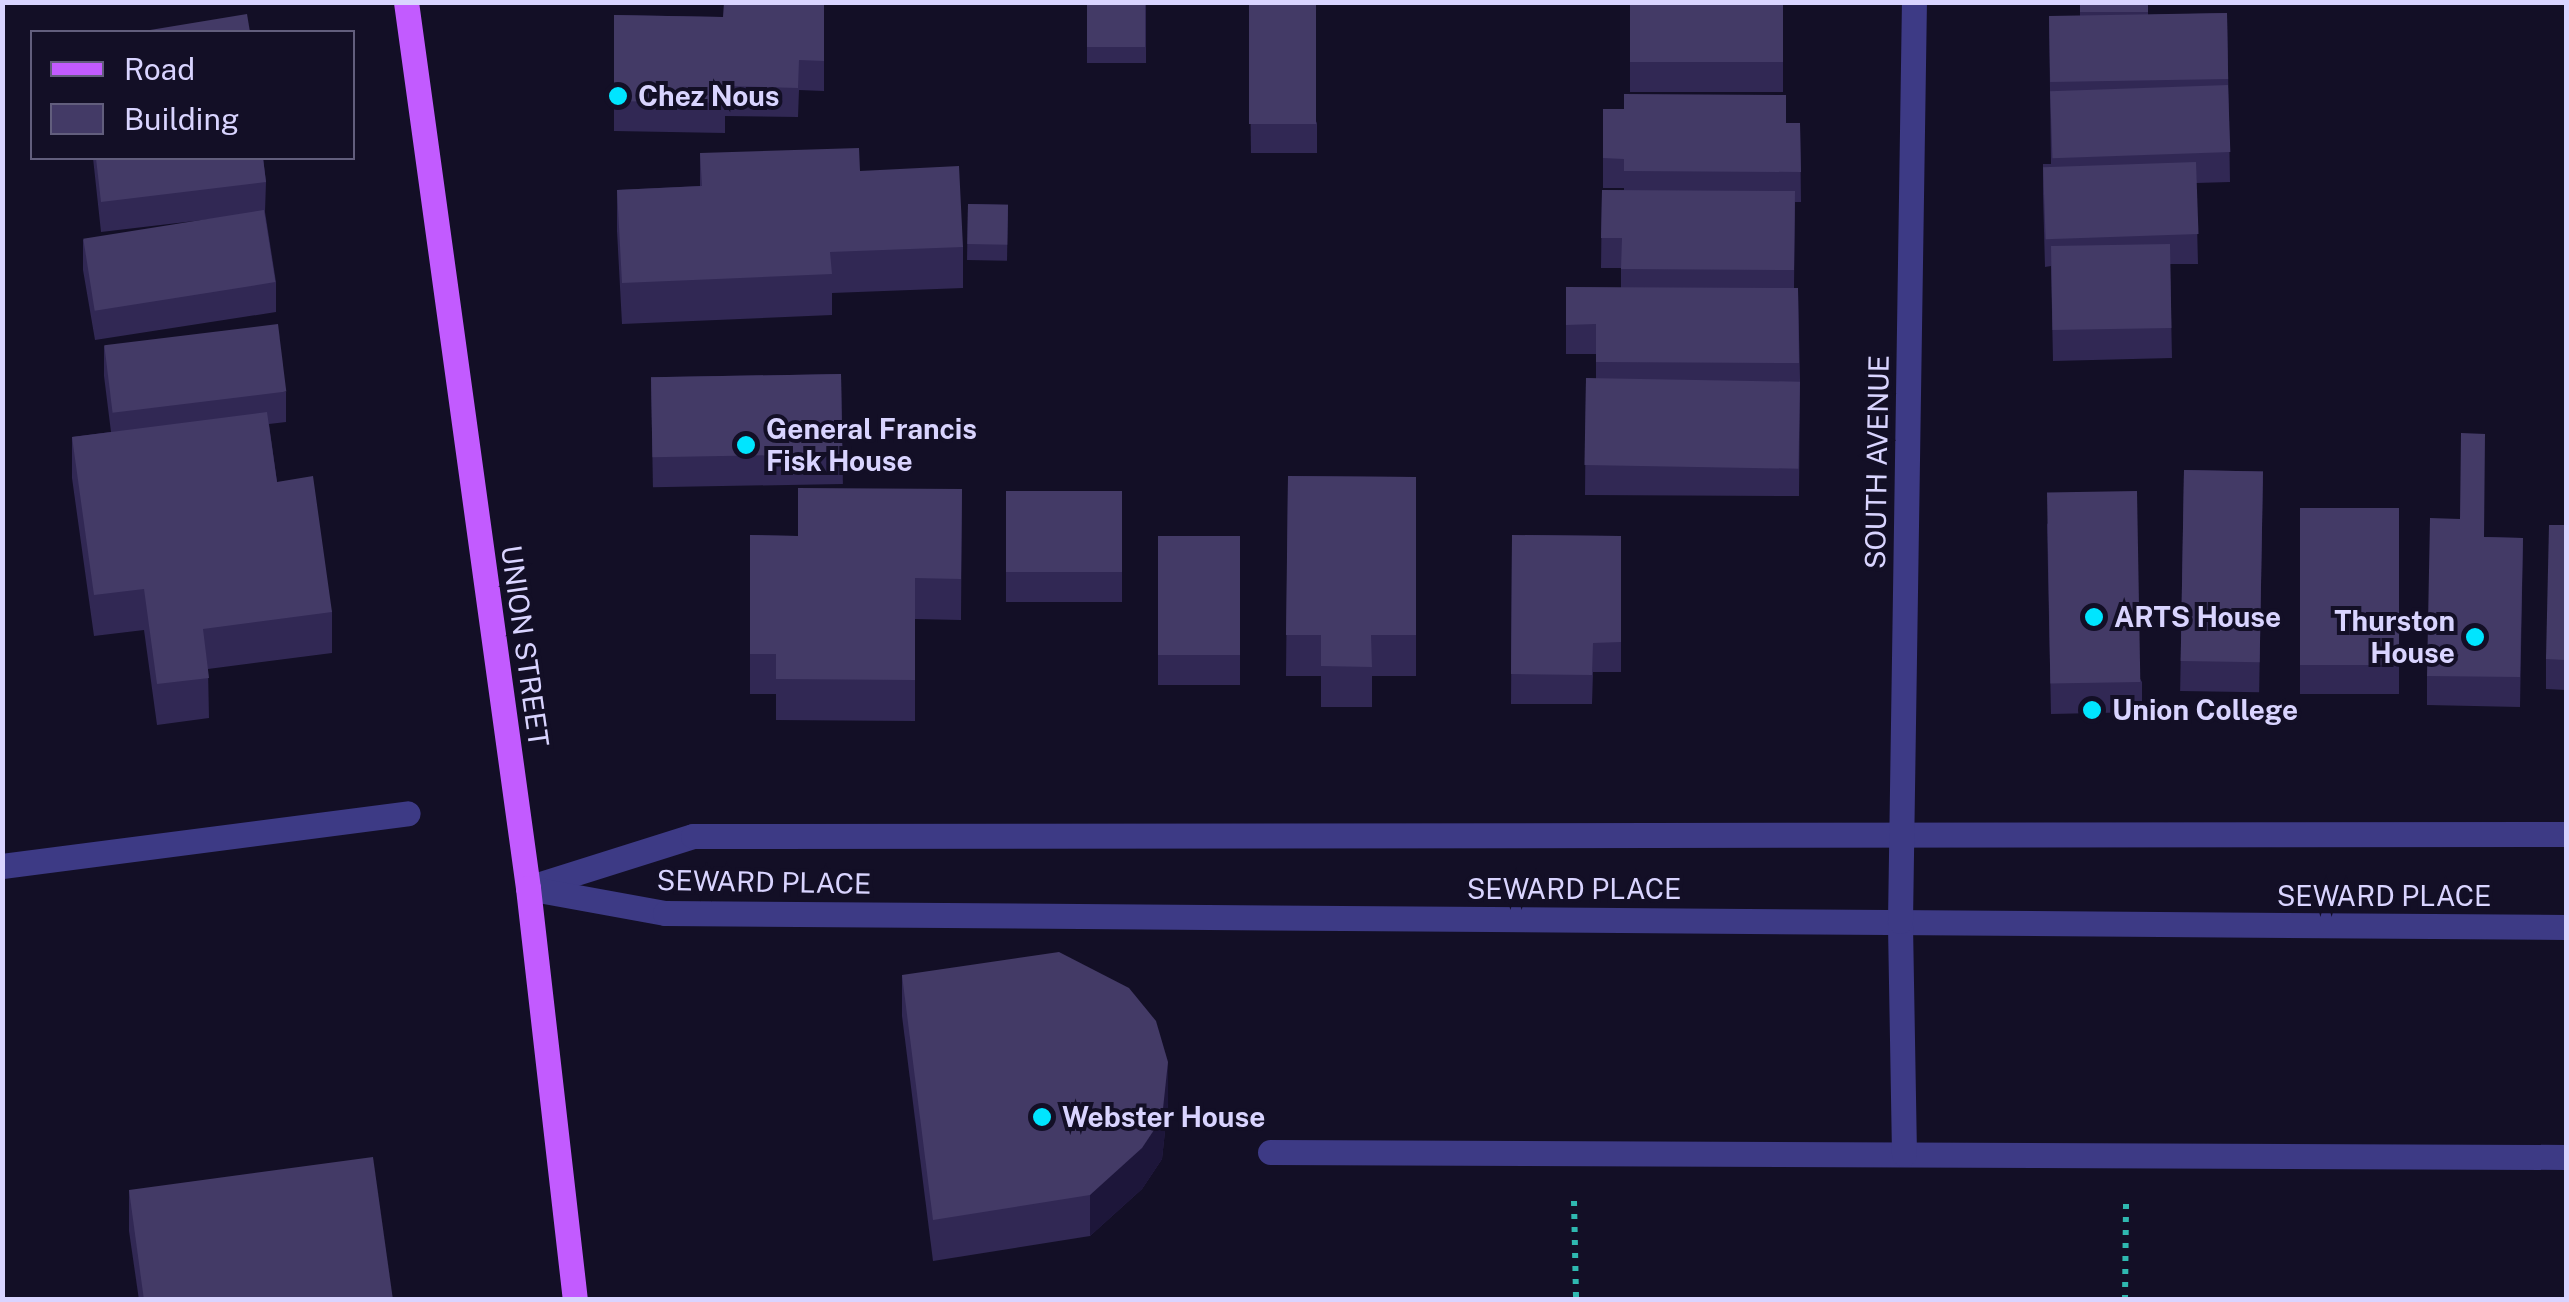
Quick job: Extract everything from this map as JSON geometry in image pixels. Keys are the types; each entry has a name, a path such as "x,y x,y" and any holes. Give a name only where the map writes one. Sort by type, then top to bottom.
{"main road":[{"name":"UNION STREET","path":"406,2 528,888 575,1300"}],"street":[{"name":"SOUTH AVENUE","path":"1904,1154 1900,922 1914,2"},
{"path":"2,866 408,813"},
{"name":"SEWARD PLACE","path":"528,888 693,836 2566,834"},
{"name":"SEWARD PLACE","path":"528,888 665,912 2566,927"},
{"path":"1270,1152 2566,1158"}],"path":[{"path":"1573,1153 1576,1300"},
{"path":"2126,1300 2127,1156"}],"building":[{"path":"724,2 824,2 824,61 799,60 798,88 725,86 725,103 614,101 614,15 723,17"},
{"path":"1087,2 1145,2 1145,47 1087,47"},
{"path":"1249,2 1316,2 1316,124 1249,124"},
{"path":"1630,2 1783,2 1783,62 1630,62"},
{"path":"2080,2 2148,2 2148,12 2080,12"},
{"path":"2227,13 2228,79 2050,82 2049,16"},
{"path":"247,14 250,30 150,30"},
{"path":"2228,85 2230,152 2052,158 2050,91"},
{"path":"1624,94 1786,95 1786,123 1800,123 1801,172 1624,171 1624,159 1603,158 1603,109 1624,109"},
{"path":"859,148 860,171 959,166 963,247 830,252 832,274 622,283 617,190 702,186 700,153"},
{"path":"96,160 263,160 266,182 101,202"},
{"path":"2196,162 2199,234 2046,239 2043,167"},
{"path":"1602,190 1795,191 1794,270 1621,269 1622,238 1601,238"},
{"path":"968,204 1008,205 1007,245 967,244"},
{"path":"264,210 275,282 95,311 83,239"},
{"path":"2170,244 2171,328 2052,330 2051,246"},
{"path":"1566,287 1798,288 1799,363 1596,362 1596,324 1566,325"},
{"path":"278,324 286,391 113,413 104,345"},
{"name":"General Francis Fisk House","path":"841,374 842,454 652,457 651,377"},
{"path":"1586,378 1800,382 1798,469 1584,465"},
{"path":"267,412 277,482 313,476 332,612 203,629 209,678 157,684 144,589 94,595 72,437"},
{"name":"Thurston House","path":"2461,433 2485,434 2484,537 2523,538 2520,677 2427,676 2430,518 2460,519"},
{"path":"2184,470 2263,471 2260,662 2181,661"},
{"path":"1288,476 1416,477 1416,635 1371,635 1372,667 1321,666 1321,635 1286,635"},
{"path":"798,488 962,489 961,579 915,578 915,680 776,679 776,654 750,654 750,535 798,536"},
{"path":"1006,491 1122,491 1122,572 1006,572"},
{"name":"ARTS House","path":"2137,491 2140,682 2050,684 2047,493"},
{"path":"2300,508 2399,508 2399,665 2300,665"},
{"path":"2549,525 2566,525 2566,660 2546,659"},
{"path":"1512,535 1621,536 1621,642 1593,643 1592,675 1511,674"},
{"path":"1158,536 1240,536 1240,655 1158,655"},
{"name":"Webster House","path":"1059,952 1129,988 1156,1021 1168,1062 1162,1118 1142,1148 1090,1195 933,1220 902,975"},
{"path":"373,1157 393,1300 144,1300 129,1190"}],"place":[{"name":"Chez Nous","path":"618,96"},
{"name":"General Francis Fisk House","path":"746,445"},
{"name":"ARTS House","path":"2094,617"},
{"name":"Thurston House","path":"2475,637"},
{"name":"Union College","path":"2092,710"},
{"name":"Webster House","path":"1042,1117"}]}
